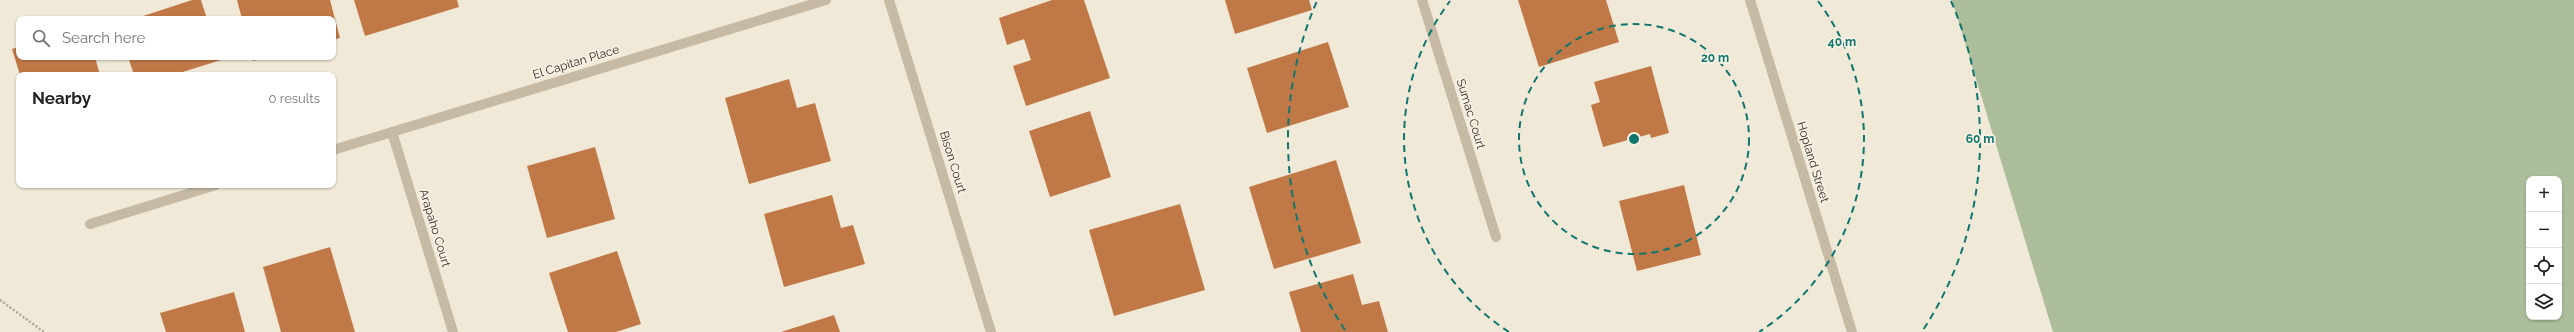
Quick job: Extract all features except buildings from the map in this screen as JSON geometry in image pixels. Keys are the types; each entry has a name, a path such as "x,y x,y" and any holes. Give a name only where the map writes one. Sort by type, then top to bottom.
{"street":[{"name":"El Capitan Place","path":"336,149 826,0"},
{"name":"Bison Court","path":"889,0 991,332"},
{"name":"Sumac Court","path":"1422,0 1496,237"},
{"name":"Hopland Street","path":"1750,0 1852,332"},
{"name":"Arapaho Court","path":"392,132 453,332"},
{"path":"90,224 206,188"}],"path":[{"path":"0,300 44,332"}],"green space":[{"path":"1952,0 2574,0 2574,332 2053,332"}]}
